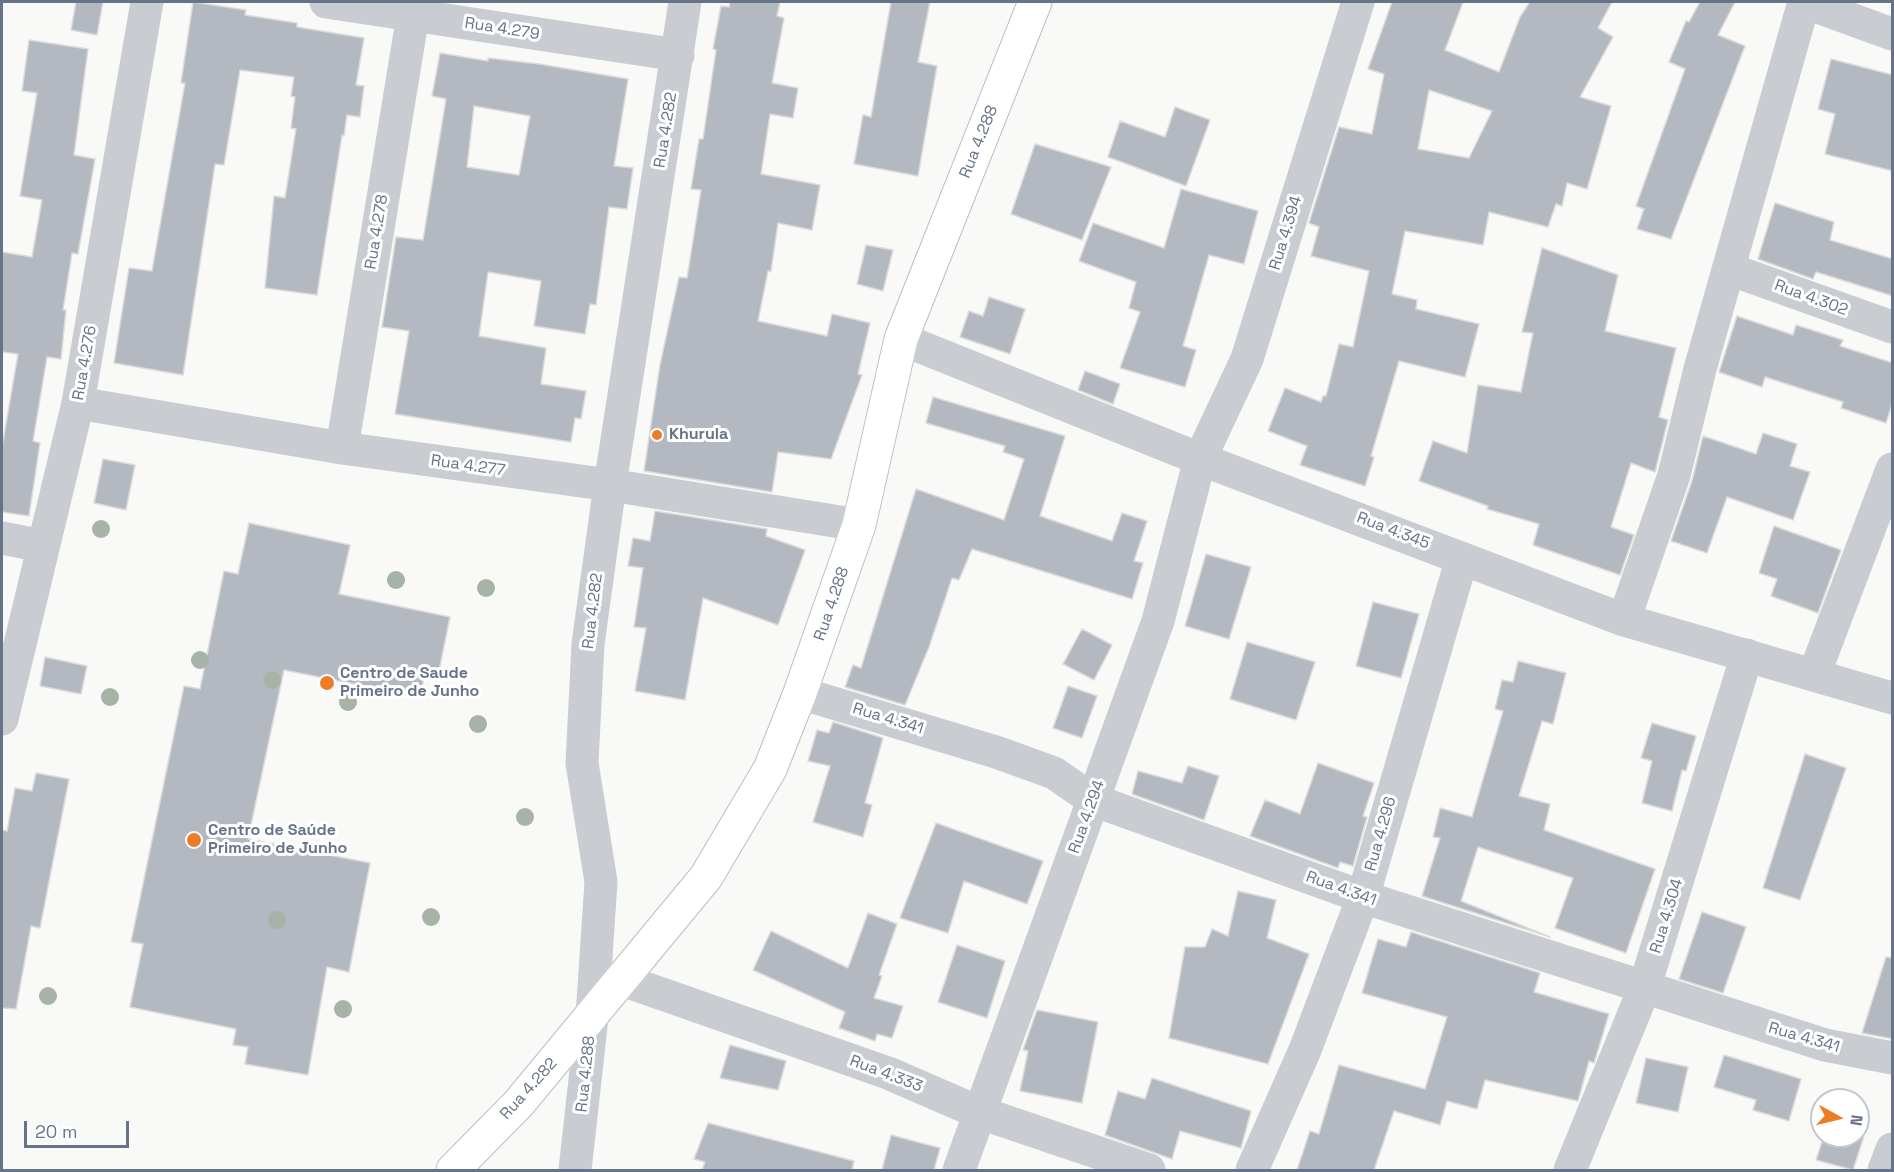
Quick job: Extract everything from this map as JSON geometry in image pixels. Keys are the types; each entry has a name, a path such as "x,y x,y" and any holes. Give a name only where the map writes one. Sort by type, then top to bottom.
{"street":[{"name":"Rua 4.276","path":"2,719 78,403 147,2"},
{"name":"Rua 4.279","path":"326,2 678,55"},
{"name":"Rua 4.282","path":"453,1170 519,1103 592,1017 601,882 582,763 588,644 609,485 685,2"},
{"name":"Rua 4.288","path":"575,1170 592,1017 706,877 770,769 800,693 859,525 901,339 1035,2"},
{"name":"Rua 4.394","path":"1200,459 1247,359 1358,2"},
{"path":"1624,620 1674,475 1729,268 1804,2 1893,34"},
{"name":"Rua 4.278","path":"342,448 412,15"},
{"name":"Rua 4.302","path":"1729,268 1893,327"},
{"name":"Rua 4.345","path":"901,339 1200,459 1624,620 1893,698"},
{"name":"Rua 4.277","path":"78,403 342,448 609,485 859,525"},
{"name":"Rua 4.294","path":"959,1170 978,1112 1158,621 1200,459"},
{"path":"1814,675 1893,469"},
{"path":"2,538 43,546"},
{"name":"Rua 4.296","path":"1252,1170 1305,1050 1363,897 1462,558"},
{"name":"Rua 4.304","path":"1570,1170 1644,989 1747,655"},
{"name":"Rua 4.341","path":"800,693 1006,755 1054,773 1093,800 1363,897 1824,1046 1893,1058"},
{"name":"Rua 4.333","path":"622,980 888,1073 978,1112 1149,1170"},
{"path":"1884,1170 1893,1149"}],"building":[{"path":"76,2 103,2 97,35 71,30"},
{"path":"193,2 246,10 245,15 297,23 297,27 364,38 356,85 364,86 360,117 347,115 344,136 342,135 317,295 265,288 274,196 285,198 296,129 291,128 295,97 291,96 294,77 240,70 224,165 215,164 183,375 114,363 129,268 152,271 185,83 181,83"},
{"path":"730,2 780,2 777,16 784,18 772,83 798,88 793,118 770,114 761,174 820,185 812,230 778,223 771,271 768,271 758,321 827,336 832,314 870,323 858,374 862,375 831,459 778,452 772,492 644,471 660,365 679,277 687,278 701,190 691,189 699,139 703,139 716,50 713,49 721,6 729,7"},
{"path":"891,2 930,2 918,62 937,66 918,176 854,164 863,115 871,117"},
{"path":"1392,2 1463,2 1445,50 1499,72 1520,17 1530,2 1612,2 1598,28 1613,37 1580,97 1611,106 1587,189 1567,183 1562,206 1556,204 1548,227 1489,212 1483,245 1405,231 1392,294 1417,300 1416,309 1479,324 1465,377 1399,361 1371,456 1374,457 1365,486 1300,465 1307,446 1268,431 1285,388 1321,402 1323,396 1326,396 1339,344 1353,347 1369,271 1311,256 1319,227 1309,223 1339,127 1372,134 1384,74 1368,69","holes":["1429,90 1492,111 1469,158 1418,149"]},
{"path":"1700,2 1735,2 1718,35 1745,46 1671,239 1637,229 1644,209 1636,206 1685,69 1669,62 1686,21 1689,22"},
{"path":"29,40 88,49 74,155 95,159 78,254 72,253 63,310 66,310 61,359 47,357 33,441 40,443 29,516 2,512 2,447 18,354 2,352 2,252 32,257 42,200 20,196 37,93 22,91"},
{"path":"440,53 488,61 488,58 539,64 628,79 614,166 633,168 627,209 609,207 596,305 590,304 585,334 534,326 541,281 488,272 479,336 546,348 541,384 586,391 581,419 575,418 571,442 395,414 409,331 382,327 396,237 423,240 446,99 432,96","holes":["474,106 530,116 519,175 467,167"]},
{"path":"1831,59 1893,75 1893,171 1825,154 1835,114 1818,109"},
{"path":"1175,107 1210,120 1186,186 1108,157 1120,121 1165,137"},
{"path":"1035,144 1111,167 1082,240 1011,214"},
{"path":"1181,189 1258,211 1244,264 1209,255 1183,346 1196,350 1185,387 1120,368 1140,312 1129,308 1136,282 1079,261 1093,223 1164,248"},
{"path":"1775,203 1834,222 1830,240 1893,259 1893,296 1816,272 1813,279 1758,259"},
{"path":"866,245 893,250 883,291 857,284"},
{"path":"1542,248 1618,275 1605,331 1676,348 1659,417 1668,420 1655,472 1631,463 1611,527 1634,535 1620,575 1533,545 1539,524 1487,509 1488,506 1419,481 1433,441 1467,453 1478,385 1521,392 1533,333 1522,332"},
{"path":"989,297 1025,309 1010,354 960,337 969,311 983,316"},
{"path":"1737,316 1793,335 1796,325 1843,340 1840,346 1893,363 1893,401 1886,423 1841,408 1843,402 1765,377 1762,387 1719,372"},
{"path":"1085,371 1120,384 1113,404 1078,390"},
{"path":"933,397 1065,436 1040,516 1112,541 1122,513 1147,521 1134,561 1143,563 1132,599 972,549 959,580 952,578 929,647 905,705 845,687 853,665 861,668 916,489 1004,520 1024,459 1003,452 1005,446 926,423"},
{"path":"1763,433 1797,444 1790,466 1810,472 1793,520 1727,497 1707,553 1671,541 1692,481 1703,436 1756,454"},
{"path":"103,459 135,465 126,510 94,503"},
{"path":"655,511 767,529 766,536 805,550 778,625 703,598 685,700 635,691 646,628 634,627 643,568 628,566 633,538 650,541"},
{"path":"249,523 350,545 339,594 450,617 439,671 426,668 420,697 284,670 248,839 370,863 349,972 327,967 308,1075 245,1064 248,1047 233,1045 236,1029 130,1007 143,944 131,942 184,686 200,689 224,571 238,574"},
{"path":"1774,526 1841,550 1818,613 1771,596 1777,579 1759,573"},
{"path":"1206,554 1251,567 1229,639 1185,626"},
{"path":"1373,602 1419,614 1401,678 1356,666"},
{"path":"1082,629 1112,645 1094,680 1063,664"},
{"path":"1247,642 1315,662 1296,720 1230,699"},
{"path":"45,657 87,666 81,694 40,686"},
{"path":"1518,661 1566,673 1553,724 1542,721 1519,796 1550,804 1544,830 1655,869 1626,953 1555,928 1573,878 1478,847 1461,901 1550,937 1422,896 1440,838 1433,837 1440,808 1472,817 1503,711 1495,709 1502,680 1513,682"},
{"path":"1068,686 1097,696 1082,738 1053,728"},
{"path":"833,722 883,738 865,803 872,805 863,837 813,822 830,766 808,761 817,730 829,733"},
{"path":"1652,723 1696,736 1686,771 1682,770 1672,811 1642,803 1652,761 1641,758"},
{"path":"1805,754 1846,768 1800,900 1763,888"},
{"path":"1318,763 1374,783 1363,816 1367,817 1353,866 1340,862 1338,868 1250,836 1265,800 1300,814"},
{"path":"1188,766 1219,776 1204,820 1132,794 1138,771 1182,783"},
{"path":"36,773 69,779 40,928 31,926 16,1009 2,1008 2,830 7,831 15,788 32,791"},
{"path":"936,823 1043,861 1027,904 964,881 948,933 900,918"},
{"path":"1238,891 1276,900 1267,938 1309,954 1268,1064 1169,1038 1185,947 1205,947 1212,929 1228,936"},
{"path":"1702,912 1746,927 1723,993 1679,979"},
{"path":"868,913 897,924 879,975 882,976 874,998 903,1006 892,1038 877,1034 875,1041 839,1028 845,1012 753,970 771,931 848,968"},
{"path":"1411,932 1540,973 1534,992 1609,1014 1594,1063 1589,1061 1578,1101 1485,1080 1477,1109 1447,1101 1440,1125 1394,1111 1374,1170 1297,1170 1310,1131 1319,1134 1339,1065 1425,1089 1447,1017 1362,993 1378,939 1406,947"},
{"path":"957,945 1005,961 987,1018 938,1002"},
{"path":"1886,957 1893,958 1893,1039 1862,1033"},
{"path":"1037,1010 1098,1022 1082,1103 1020,1091 1028,1051 1023,1050"},
{"path":"730,1045 786,1061 778,1090 720,1078"},
{"path":"1724,1055 1801,1079 1789,1121 1753,1110 1756,1100 1714,1087"},
{"path":"1646,1058 1688,1067 1678,1112 1636,1103"},
{"path":"1152,1078 1251,1111 1241,1148 1180,1131 1172,1159 1105,1135 1118,1091 1145,1099"},
{"path":"708,1123 854,1161 852,1170 702,1170 705,1162 694,1159"},
{"path":"891,1135 940,1148 934,1170 882,1170"},
{"path":"1820,1148 1860,1148 1853,1170 1816,1160"}],"place":[{"name":"Khurula","path":"657,435"},
{"name":"Centro de Saude Primeiro de Junho","path":"327,683"},
{"name":"Centro de Saúde Primeiro de Junho","path":"194,840"}]}
